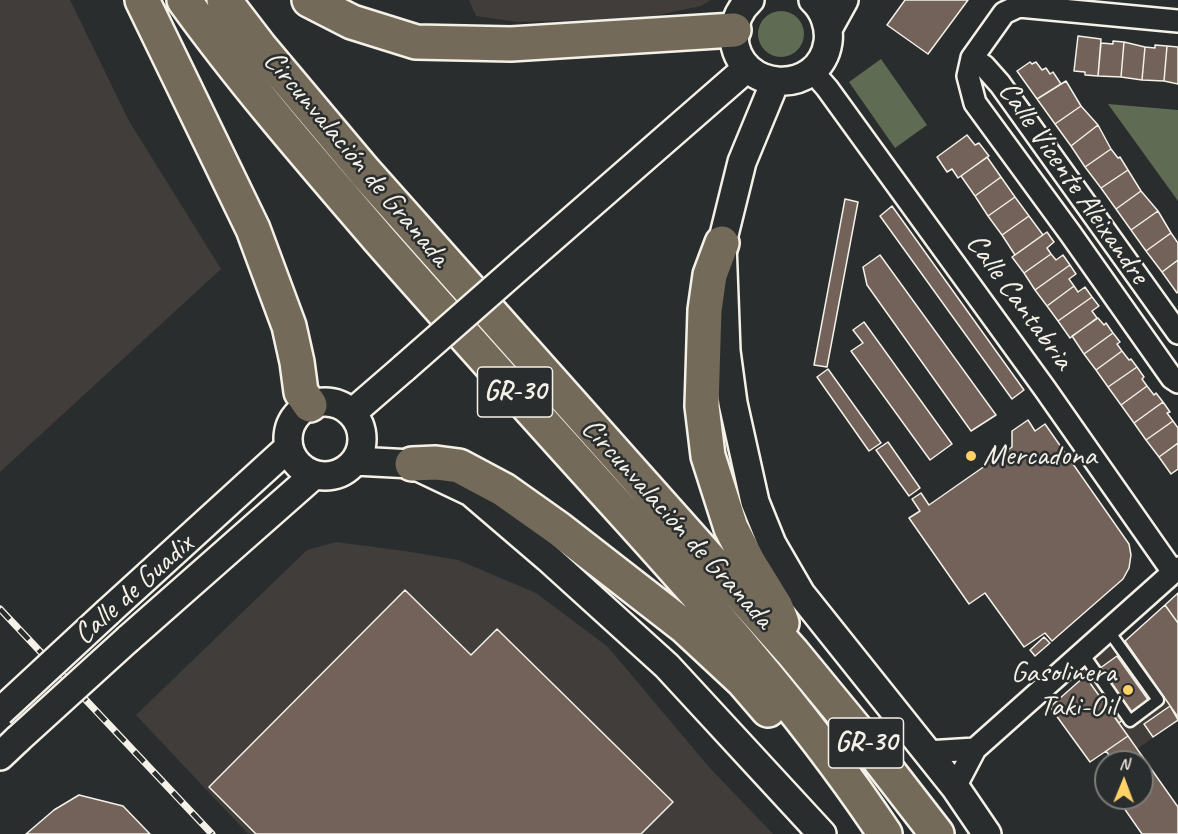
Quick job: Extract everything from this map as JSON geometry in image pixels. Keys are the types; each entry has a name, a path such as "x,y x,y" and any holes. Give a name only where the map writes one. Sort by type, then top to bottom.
{"highway":[{"path":"142,0 253,229 289,326 301,392 310,405"},
{"name":"Circunvalación de Granada","path":"184,0 282,127 441,310 693,588 777,688 849,780 885,834"},
{"name":"Circunvalación de Granada","path":"224,0 260,47 372,181 793,653 937,834"},
{"path":"309,0 352,22 416,42 511,44 734,30"},
{"path":"722,243 710,275 705,310 702,406 708,456 731,528 776,607 793,653"},
{"path":"412,464 436,463 459,466 504,490 559,529 684,627 742,681 813,761 849,780"}],"street":[{"path":"750,0 739,13 734,30 737,51 747,68 760,77 775,82 788,82 800,78 812,71 821,60 827,46 828,29 824,15 813,0"},
{"path":"828,29 844,0"},
{"path":"972,58 1004,13 1019,6 1178,21"},
{"name":"Calle Vicente Aleixandre","path":"1178,333 1000,84 984,66 972,58 968,76 975,104 1070,233 1172,378 1178,382"},
{"path":"352,413 747,68"},
{"name":"Calle Cantabria","path":"812,71 827,88 1175,570"},
{"path":"775,82 742,162 722,243 726,351 733,403 755,502 772,544 801,594 955,787 987,834"},
{"path":"321,402 332,402 352,413 362,431 363,442 355,461 347,469 337,475 325,477 314,475 298,464 288,448 287,437 289,427 301,410 321,402"},
{"name":"Calle de Guadix","path":"0,712 288,448"},
{"path":"355,461 412,464 471,492 667,666 822,834"},
{"name":"Calle de Guadix","path":"9,747 314,475"},
{"path":"955,787 975,749 1175,570"},
{"path":"927,752 975,749"}],"lane":[{"path":"1082,652 1130,721 1158,700 1108,630"}],"shaded area":[{"path":"0,0 70,0 129,121 221,269 0,472"},
{"path":"469,0 711,0 701,6 639,19 517,22 476,16"},
{"path":"336,542 458,560 536,593 608,647 709,767 773,834 248,834 136,715 307,550"},
{"name":"Gasolinera Taki-Oil","path":"1121,634 1178,715 1178,720 1137,749 1082,669"}],"green space":[{"path":"781,11 797,18 804,34 797,50 781,57 765,50 758,34 765,18"},
{"path":"881,59 927,125 895,148 849,82"},
{"path":"1108,104 1178,110 1178,201"}],"building":[{"path":"905,0 968,0 928,54 887,25"},
{"path":"1078,36 1101,39 1098,76 1074,71"},
{"path":"1113,41 1124,42 1121,77 1098,76 1101,43 1113,44"},
{"path":"1124,42 1145,47 1142,80 1121,77"},
{"path":"1155,45 1167,46 1164,81 1142,80 1145,47 1155,48"},
{"path":"1167,46 1178,47 1178,84 1164,81"},
{"path":"1030,62 1032,64 1036,62 1042,70 1046,68 1050,74 1053,72 1061,84 1037,99 1017,71"},
{"path":"1066,81 1081,106 1055,124 1037,99"},
{"path":"1081,106 1098,125 1071,146 1055,124"},
{"path":"1098,125 1111,149 1085,167 1071,146"},
{"path":"967,135 975,145 979,143 989,156 958,178 952,169 947,172 937,157"},
{"path":"1111,149 1118,158 1120,157 1128,170 1101,188 1085,167"},
{"path":"987,157 1001,177 975,196 961,176"},
{"path":"1128,170 1141,191 1116,209 1101,188"},
{"path":"1001,177 1015,197 988,216 975,196"},
{"path":"1141,191 1158,211 1131,230 1116,209"},
{"path":"1015,197 1029,216 1002,235 988,216"},
{"path":"845,199 858,202 827,367 814,365"},
{"path":"892,206 1024,390 1012,399 880,216"},
{"path":"1158,211 1171,233 1146,251 1131,230"},
{"path":"1029,216 1043,235 1015,255 1002,235"},
{"path":"1047,232 1054,242 1047,248 1051,254 1024,273 1012,257"},
{"path":"1171,233 1178,243 1178,260 1162,272 1146,251"},
{"path":"1051,254 1056,260 1063,255 1070,265 1035,290 1024,273"},
{"path":"880,255 996,415 971,431 867,285 863,267"},
{"path":"1178,260 1178,292 1177,293 1162,272"},
{"path":"1070,265 1076,274 1069,279 1074,286 1047,306 1035,290"},
{"path":"1074,286 1078,292 1085,287 1092,297 1058,321 1047,306"},
{"path":"1092,297 1099,306 1092,311 1097,318 1070,338 1058,321"},
{"path":"1098,318 1104,325 1106,323 1113,333 1084,354 1072,336"},
{"path":"864,322 952,444 930,460 851,351 863,343 853,330"},
{"path":"1113,333 1120,342 1117,344 1122,351 1096,370 1084,354"},
{"path":"1122,351 1137,367 1108,387 1096,370"},
{"path":"1137,367 1147,386 1121,405 1108,387"},
{"path":"828,369 881,443 869,451 817,377"},
{"path":"1147,386 1163,402 1134,423 1121,405"},
{"path":"1163,402 1173,421 1146,440 1134,423"},
{"path":"1028,420 1035,431 1045,424 1129,544 1131,555 1129,568 1123,579 1052,641 1045,633 1024,647 985,593 969,604 909,518 920,511 912,499 921,493 929,505 1012,447 1012,431"},
{"path":"1173,421 1178,428 1178,443 1159,457 1146,440"},
{"path":"888,442 920,488 909,496 876,450"},
{"path":"1178,443 1178,469 1171,474 1159,457"},
{"path":"405,590 471,655 497,629 673,802 641,834 256,834 209,787"},
{"path":"1178,593 1178,623 1165,605"},
{"path":"1165,605 1178,623 1178,717 1125,641"},
{"path":"1044,637 1050,643 1035,656 1030,650"},
{"path":"1117,656 1149,701 1128,716 1096,671"},
{"path":"1085,676 1128,736 1108,750 1094,750 1094,759 1090,762 1050,707"},
{"path":"1170,706 1178,720 1153,737 1144,724"},
{"path":"1117,707 1125,718 1119,723 1111,712"},
{"path":"1128,736 1138,750 1107,750"},
{"path":"1154,773 1178,807 1178,834 1142,834 1125,810 1154,810"},
{"path":"79,795 123,806 150,834 26,834 54,810"}],"railway":[{"path":"0,609 212,834"}],"place":[{"name":"Mercadona","path":"971,456"},
{"name":"Gasolinera Taki-Oil","path":"1128,690"}]}
